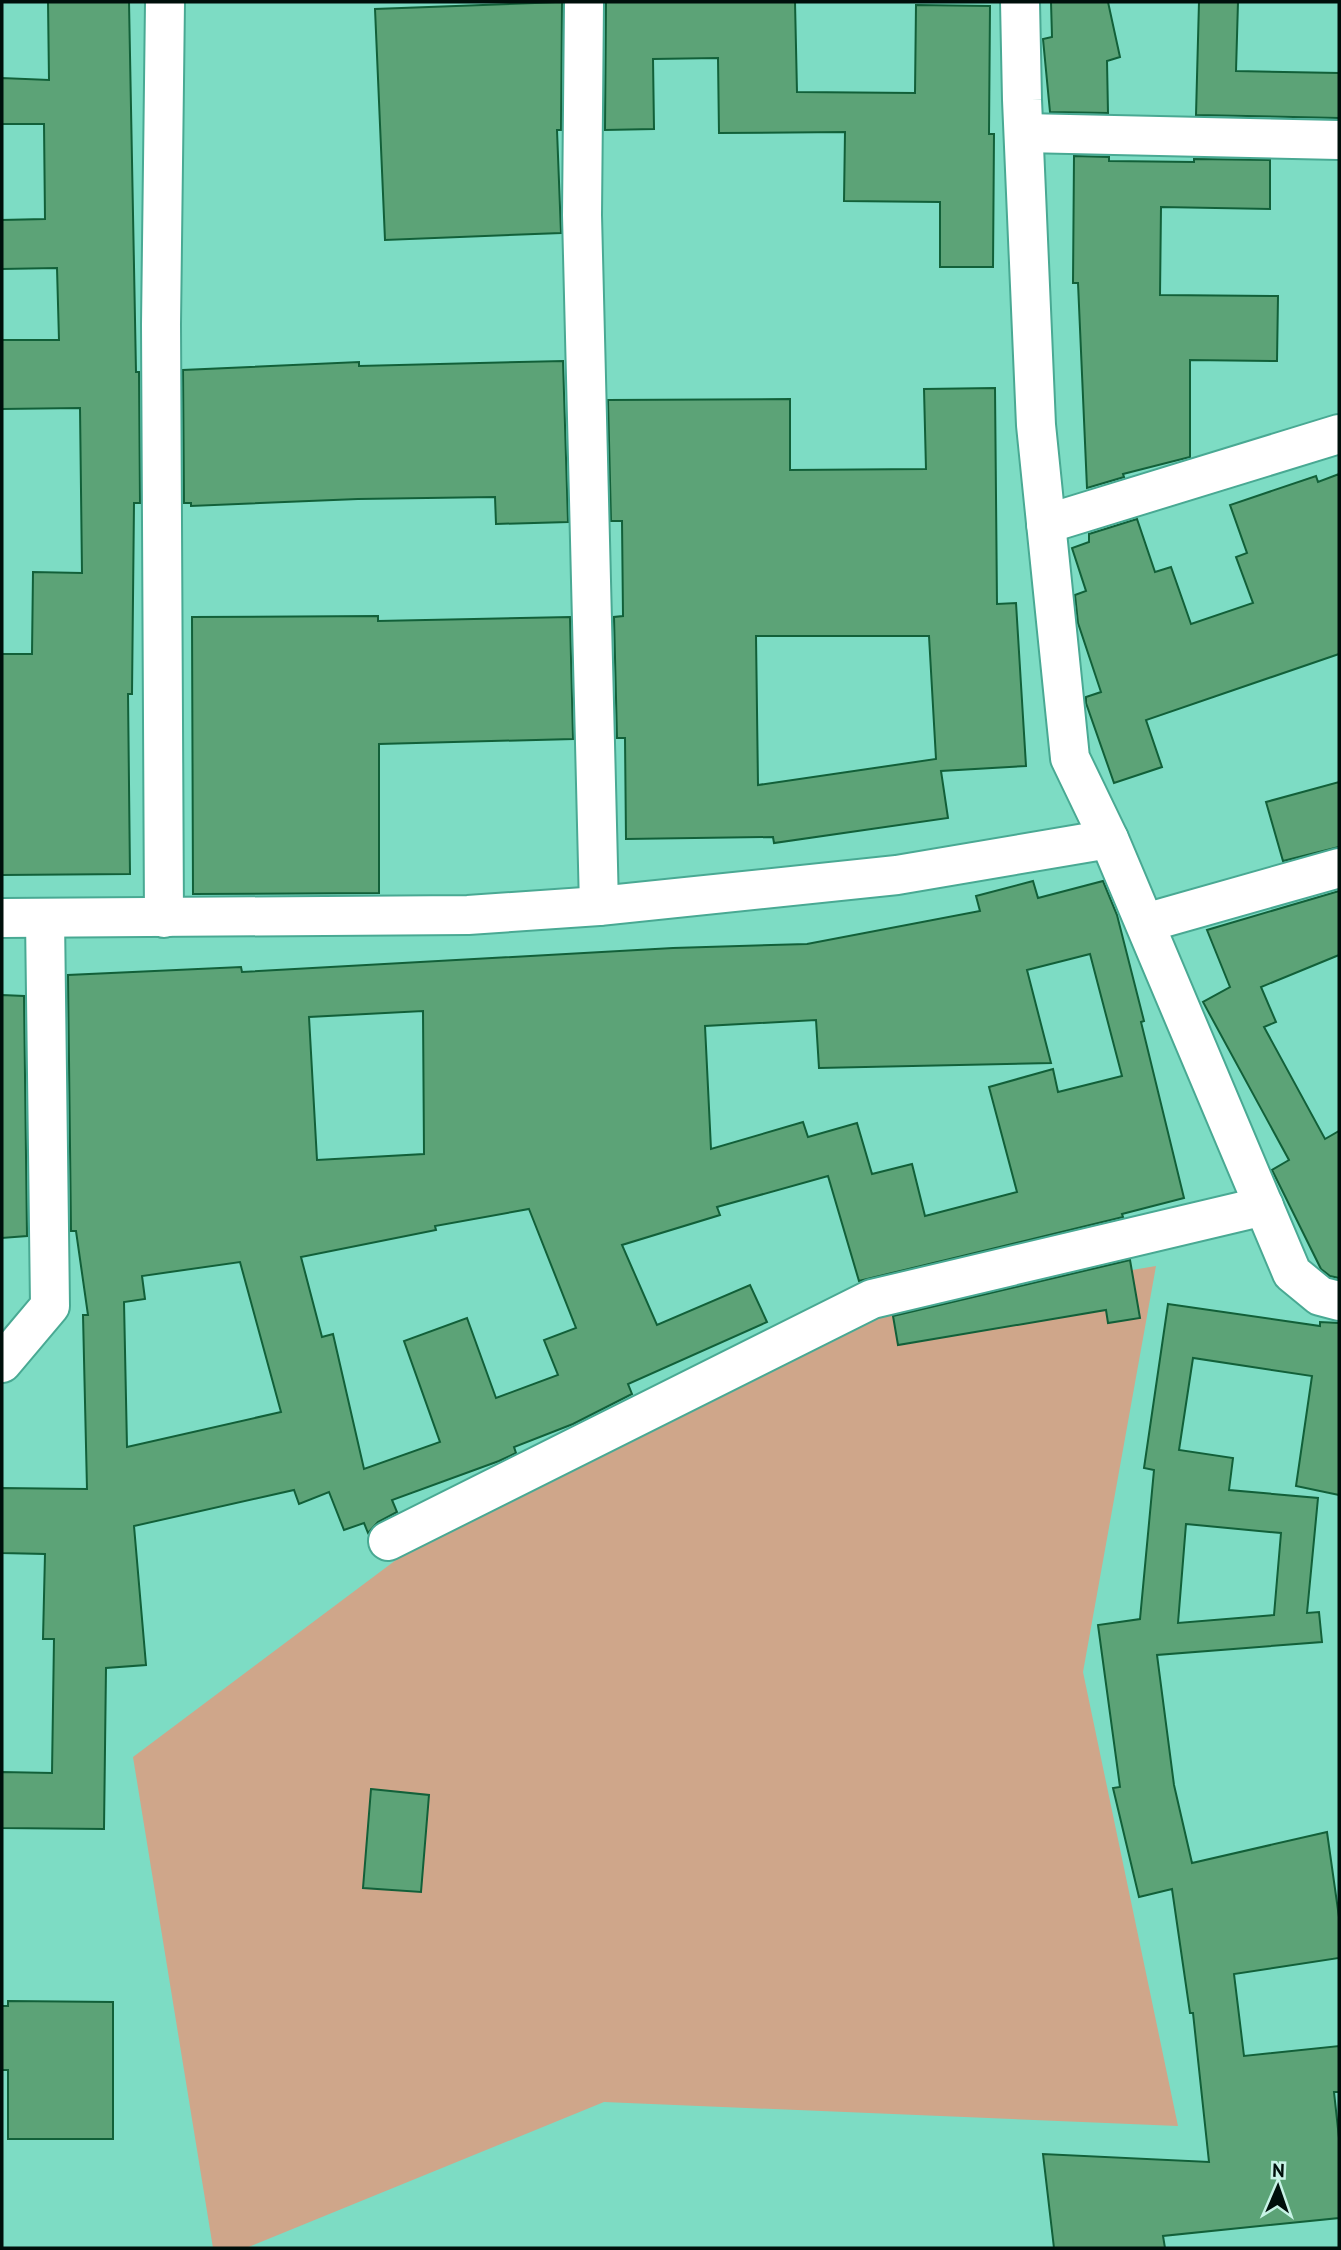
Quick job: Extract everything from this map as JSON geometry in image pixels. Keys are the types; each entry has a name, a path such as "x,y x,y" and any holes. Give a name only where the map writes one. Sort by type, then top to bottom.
{"street":[{"path":"164,2 161,325 164,918"},
{"path":"584,2 582,215 598,906"},
{"path":"1020,2 1036,425 1070,758 1109,839 1292,1273 1320,1296 1339,1301"},
{"path":"1024,133 1339,140"},
{"path":"1046,524 1339,434"},
{"path":"2,918 468,915 598,906 897,875 1109,839"},
{"path":"1145,923 1339,868"},
{"path":"2,1363 50,1306 45,918"},
{"path":"388,1541 872,1299 1264,1206"}],"shaded area":[{"path":"1156,1266 1083,1672 1178,2126 604,2102 246,2248 213,2248 133,1757 424,1539 880,1312"}],"building":[{"path":"48,2 129,2 140,503 134,503 132,694 128,694 130,874 2,875 2,654 32,654 33,572 82,573 80,408 2,409 2,340 59,340 57,268 2,269 2,220 45,219 44,124 2,124 2,78 49,80"},
{"path":"562,2 561,130 557,130 561,233 385,240 375,9"},
{"path":"606,2 795,2 797,92 915,93 916,5 990,6 989,134 994,134 993,267 940,267 940,202 844,201 845,132 719,133 718,58 653,59 654,129 605,130"},
{"path":"1051,2 1108,2 1120,57 1107,61 1108,113 1050,112 1043,39 1052,37"},
{"path":"1199,2 1238,2 1236,71 1339,73 1339,118 1196,115"},
{"path":"1074,156 1109,157 1109,161 1270,160 1270,209 1161,207 1160,295 1278,296 1277,361 1190,360 1190,457 1123,474 1124,477 1087,488 1078,283 1073,283"},
{"path":"563,361 568,522 496,524 495,497 191,506 191,503 184,503 183,370 359,362 359,366"},
{"path":"995,388 997,604 1016,603 1026,766 941,771 948,818 774,843 773,837 626,839 625,738 617,738 614,617 623,616 622,521 611,521 608,400 790,399 790,470 926,469 924,389","holes":["756,636 929,636 936,759 758,785"]},
{"path":"1339,474 1339,654 1146,720 1162,767 1114,783 1086,703 1086,697 1101,692 1078,623 1075,595 1086,591 1072,548 1089,542 1089,534 1137,519 1155,572 1171,567 1191,624 1253,603 1236,557 1247,553 1230,505 1316,476 1318,482"},
{"path":"378,616 378,621 570,617 573,739 379,744 379,893 193,894 192,617"},
{"path":"1339,782 1339,847 1283,861 1266,802"},
{"path":"1033,881 1038,898 1103,881 1117,915 1184,1198 1122,1214 1123,1217 859,1281 828,1176 717,1207 720,1215 622,1245 657,1325 750,1285 767,1322 628,1384 632,1394 573,1424 514,1447 516,1453 392,1500 397,1512 378,1522 368,1533 364,1523 344,1530 329,1492 299,1504 294,1490 134,1526 146,1665 106,1668 104,1829 2,1828 2,1772 52,1773 54,1639 43,1639 45,1554 2,1553 2,1488 87,1489 83,1315 88,1315 76,1231 71,1231 68,975 241,967 242,972 673,948 807,944 980,911 976,896","holes":["1090,954 1122,1076 1058,1092 1053,1069 989,1087 1017,1192 925,1216 912,1164 872,1174 857,1123 808,1137 803,1122 711,1149 705,1026 816,1020 819,1068 1051,1063 1027,970","423,1011 424,1154 317,1160 309,1017","529,1209 576,1328 544,1340 558,1375 496,1398 467,1318 404,1341 440,1442 364,1469 333,1334 322,1337 301,1257 436,1230 435,1226","240,1262 281,1412 127,1447 124,1302 145,1299 142,1276"]},
{"path":"1339,891 1339,955 1261,987 1276,1022 1264,1027 1325,1139 1339,1131 1339,1278 1330,1276 1321,1269 1272,1170 1289,1160 1203,1002 1230,987 1207,930"},
{"path":"2,995 24,996 27,1236 2,1238"},
{"path":"1130,1260 1140,1318 1108,1323 1106,1310 898,1345 893,1316"},
{"path":"1168,1304 1320,1326 1320,1322 1339,1323 1339,1495 1296,1486 1312,1376 1193,1358 1179,1450 1233,1458 1229,1490 1318,1498 1307,1613 1319,1612 1322,1642 1157,1655 1174,1785 1192,1863 1327,1832 1339,1917 1339,1958 1234,1974 1244,2056 1339,2046 1339,2092 1334,2092 1339,2138 1339,2218 1163,2236 1165,2248 1054,2248 1043,2154 1209,2162 1193,2013 1190,2013 1172,1889 1139,1897 1113,1788 1120,1787 1098,1625 1140,1619 1154,1470 1144,1468","holes":["1186,1524 1281,1533 1274,1615 1178,1623"]},
{"path":"371,1789 429,1795 421,1892 363,1888"},
{"path":"8,2001 113,2002 113,2139 8,2139 8,2070 2,2070 2,2006 8,2006"}]}
